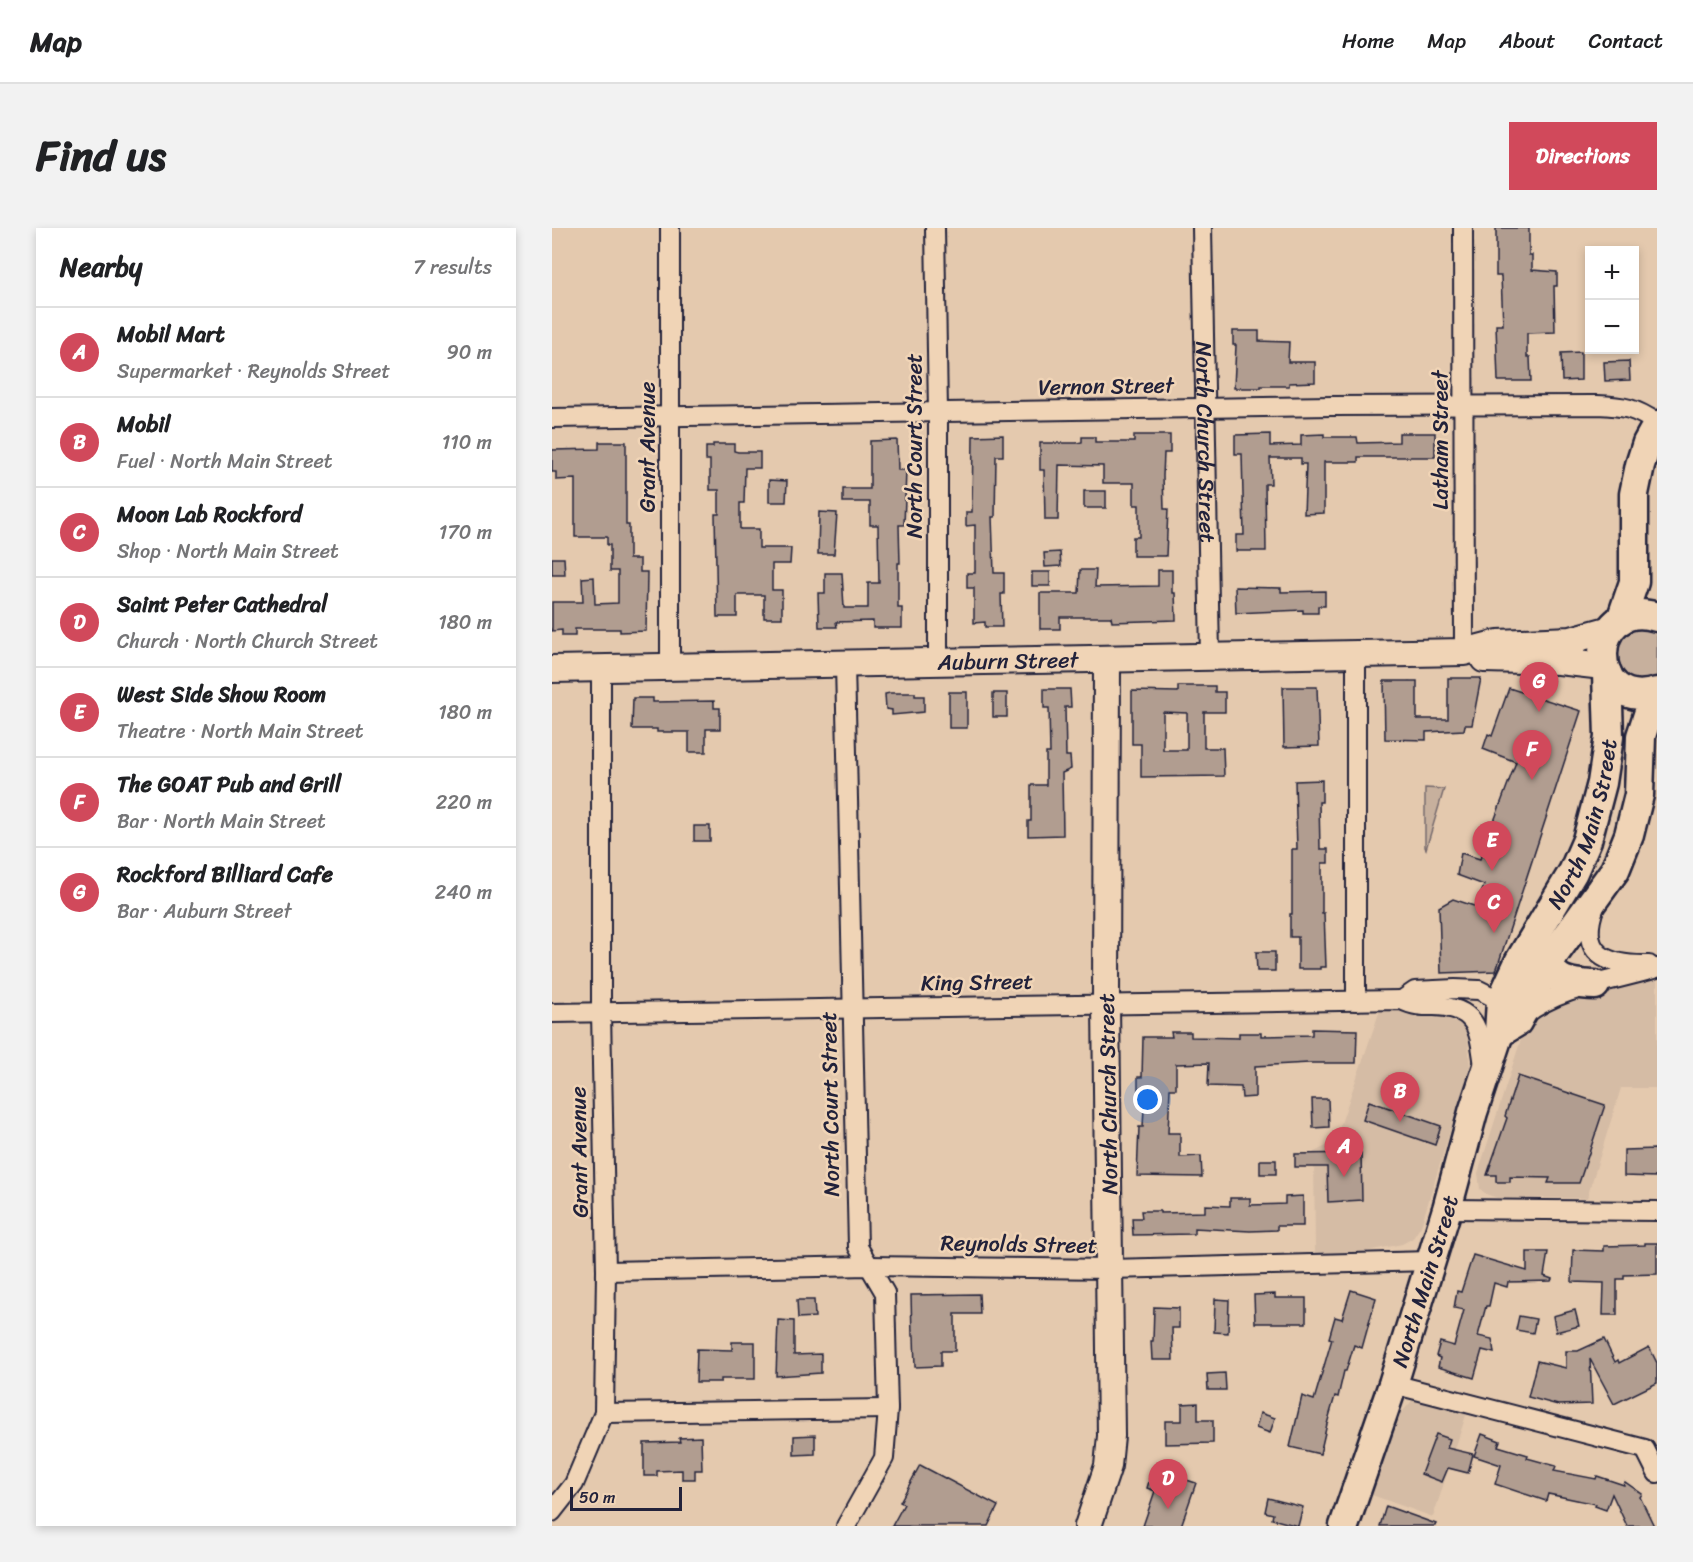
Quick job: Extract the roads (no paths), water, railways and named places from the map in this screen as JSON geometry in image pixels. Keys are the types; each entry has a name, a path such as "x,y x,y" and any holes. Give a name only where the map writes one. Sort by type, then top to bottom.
{"main road":[{"path":"1616,624 1634,582 1634,494 1647,443 1657,424"},
{"path":"1616,624 1634,615 1648,614 1657,617"},
{"name":"Auburn Street","path":"552,669 1464,652 1498,643 1571,640 1616,624"},
{"name":"North Main Street","path":"1344,1526 1393,1384 1484,1079 1506,1019 1519,962 1573,872 1587,840 1602,783 1609,737 1602,653 1604,640 1616,624"},
{"name":"Auburn Street","path":"1464,652 1492,660 1559,661 1605,669"},
{"name":"North Church Street","path":"1089,1526 1108,1466 1110,1449 1106,1004 1107,659"},
{"path":"1605,669 1618,687 1629,693 1642,695 1656,692"},
{"name":"North Main Street","path":"1506,1019 1548,966 1615,870 1629,835 1639,795 1641,735 1656,692"},
{"path":"1573,872 1569,891 1549,933 1546,952 1548,966 1555,975 1565,981 1577,985 1595,985"}],"street":[{"name":"Grant Avenue","path":"670,228 672,416 670,667"},
{"name":"North Court Street","path":"935,228 938,663"},
{"name":"North Church Street","path":"1202,228 1210,656"},
{"name":"Latham Street","path":"1463,228 1464,652"},
{"name":"Vernon Street","path":"552,418 1204,408 1620,406 1635,409 1657,424"},
{"path":"1356,654 1356,1001"},
{"name":"North Court Street","path":"845,664 858,1247 885,1293 888,1409 884,1458 846,1526"},
{"name":"Grant Avenue","path":"552,1512 574,1484 604,1413 606,1271 601,1012 601,669"},
{"path":"1600,893 1590,926 1594,949 1610,962 1657,967"},
{"path":"1506,1019 1548,1000 1657,967"},
{"name":"King Street","path":"1402,1000 1415,991 1479,990 1506,1019"},
{"name":"King Street","path":"552,1012 1402,1000 1411,1005 1448,1006 1465,1013 1480,1040 1484,1079"},
{"path":"1447,1209 1657,1211"},
{"name":"Reynolds Street","path":"606,1271 869,1266 1110,1269 1431,1261"},
{"path":"1393,1384 1651,1446 1657,1473"},
{"path":"604,1413 888,1409"}],"place":[{"name":"Rockford Billiard Cafe","path":"1539,712"},
{"name":"The GOAT Pub and Grill","path":"1532,780"},
{"name":"West Side Show Room","path":"1492,871"},
{"name":"Moon Lab Rockford","path":"1494,933"},
{"name":"Mobil","path":"1400,1122"},
{"name":"Mobil Mart","path":"1344,1177"},
{"name":"Saint Peter Cathedral","path":"1168,1509"}]}
